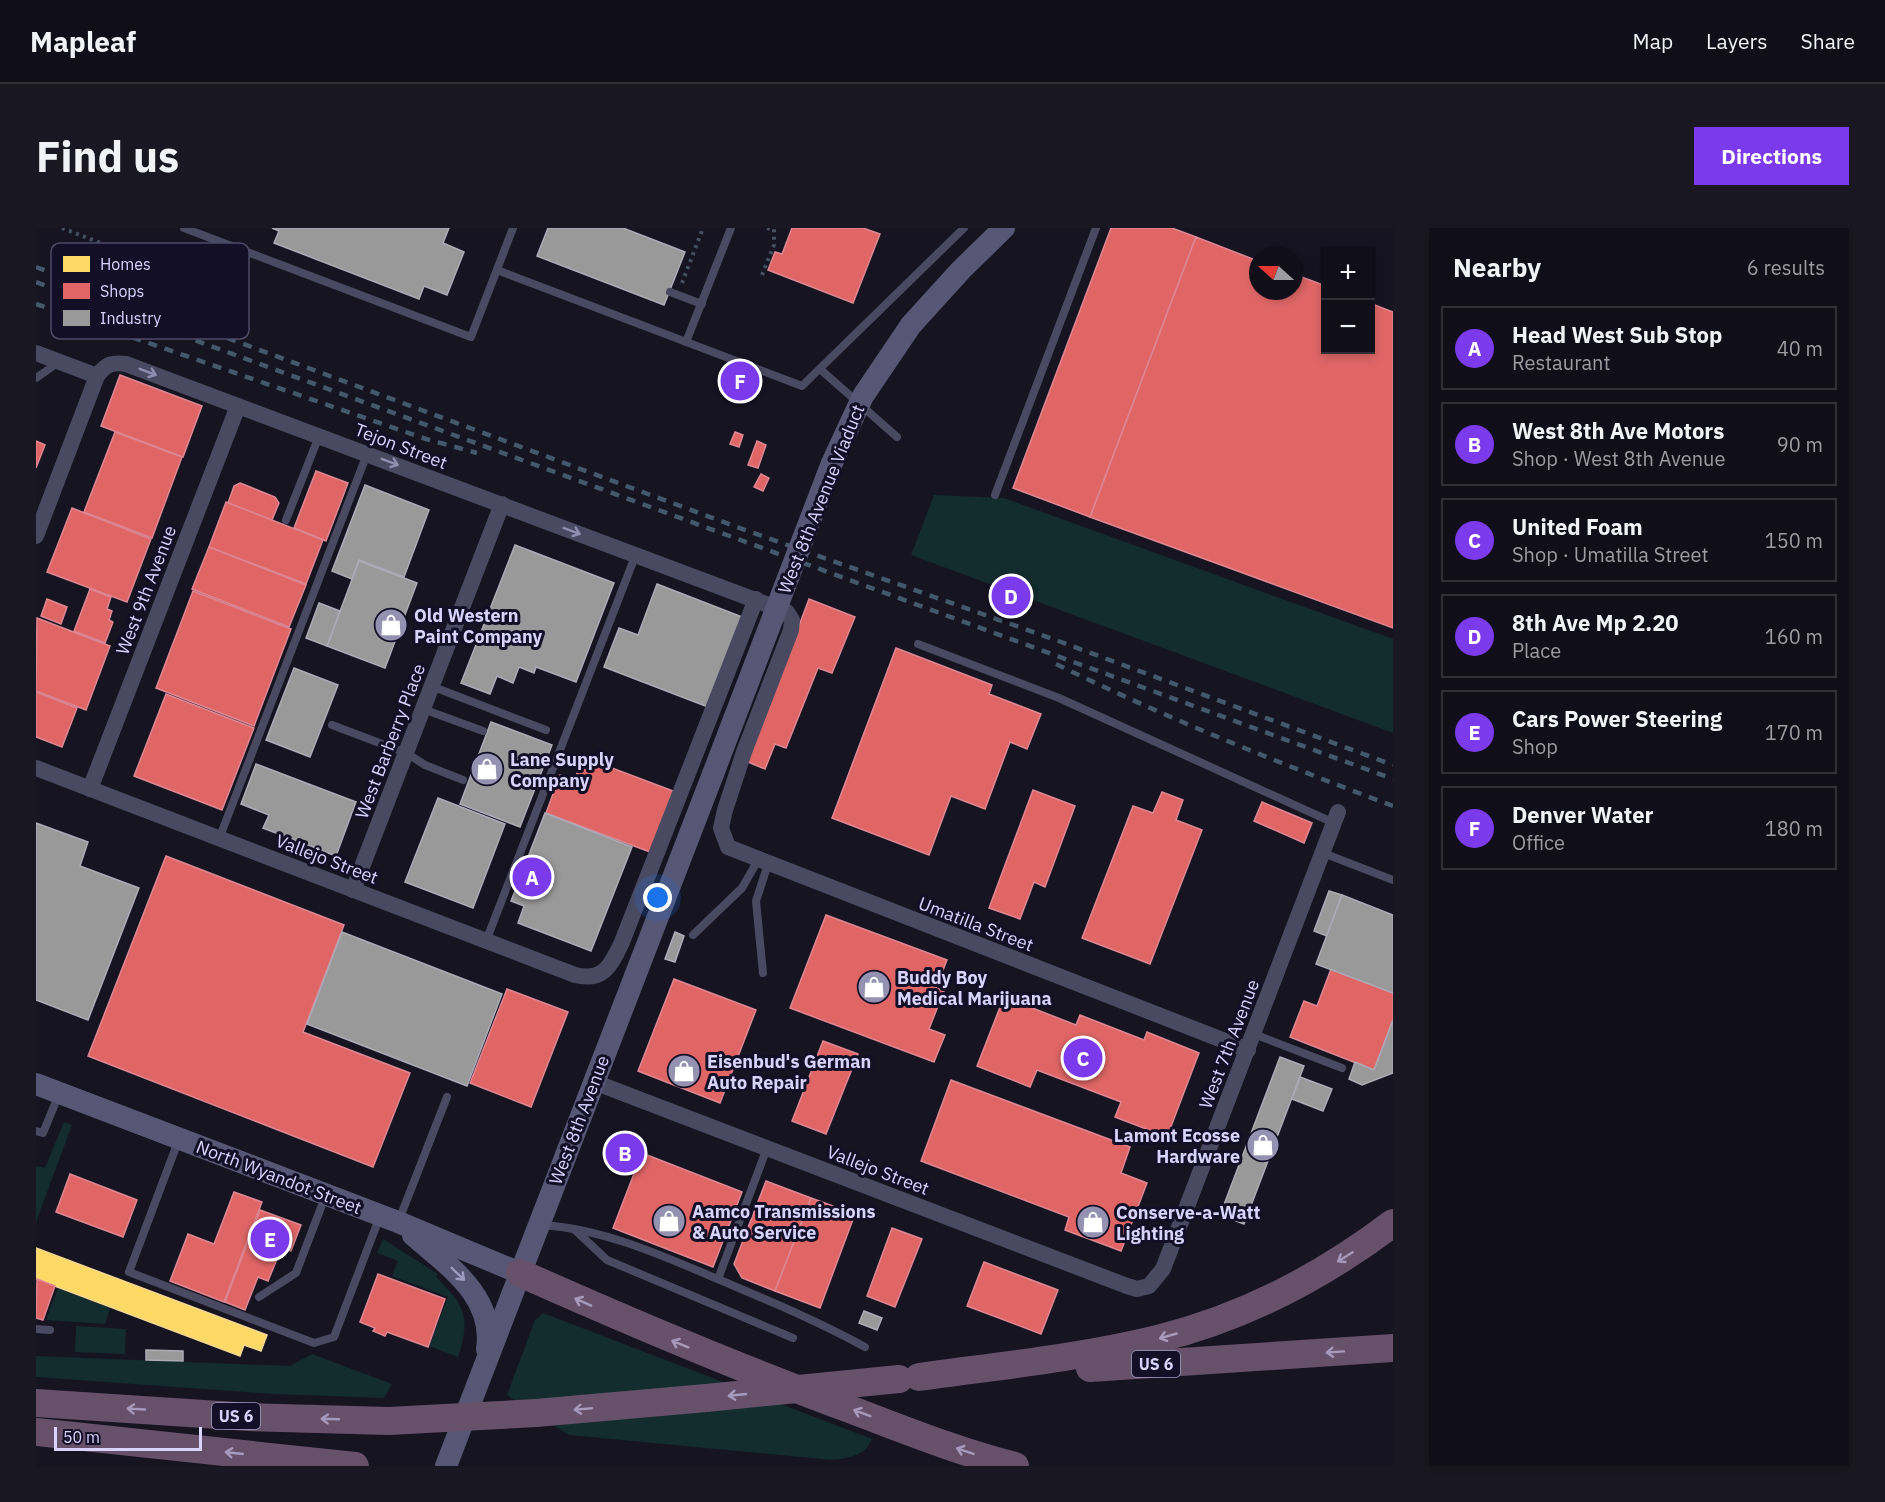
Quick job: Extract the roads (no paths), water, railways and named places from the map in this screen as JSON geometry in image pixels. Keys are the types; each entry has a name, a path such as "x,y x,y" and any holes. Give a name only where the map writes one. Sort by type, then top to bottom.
{"highway":[{"path":"919,1377 1080,1355 1157,1339 1196,1328 1239,1312 1296,1286 1361,1247 1393,1223"},
{"path":"520,1273 637,1326 729,1363 917,1434 1015,1466"},
{"name":"US 6","path":"36,1403 249,1417 389,1421 536,1413 919,1377 1393,1348"},
{"path":"36,1432 355,1466"}],"main road":[{"name":"West 8th Avenue Viaduct","path":"713,774 832,463 863,396 911,325 961,270 1004,228"},
{"name":"West 8th Avenue","path":"446,1466 713,774"},
{"name":"North Wyandot Street","path":"36,1084 326,1194 520,1273"},
{"path":"390,1219 451,1268 476,1296 487,1323 488,1340 484,1366"}],"street":[{"path":"36,353 97,376 36,536"},
{"name":"Tejon Street","path":"97,376 104,366 114,362 126,364 787,612 792,620 791,630 744,752 725,810"},
{"name":"West 9th Avenue","path":"90,789 238,406"},
{"name":"West Barberry Place","path":"353,890 502,504"},
{"name":"Vallejo Street","path":"36,768 486,941 581,976 596,976 614,960 622,942 756,599"},
{"name":"Umatilla Street","path":"725,810 721,828 724,842 734,851 1251,1042"},
{"name":"West 7th Avenue","path":"1149,1286 1163,1269 1336,818"},
{"name":"Vallejo Street","path":"594,1082 1127,1286 1137,1289 1149,1286"}],"lane":[{"path":"249,252 471,337 513,228"},
{"path":"686,342 732,228"},
{"path":"497,270 802,386 964,228"},
{"path":"995,495 1095,228"},
{"path":"188,229 225,243"},
{"path":"674,293 702,304"},
{"path":"36,378 59,362"},
{"path":"820,369 897,437"},
{"path":"286,520 319,436"},
{"path":"219,839 366,454"},
{"path":"486,941 636,554"},
{"path":"918,644 1056,697 1336,818"},
{"path":"431,686 546,730"},
{"path":"423,709 483,731"},
{"path":"332,724 406,753 425,765 463,780"},
{"path":"1323,853 1393,880"},
{"path":"693,935 742,888 763,862"},
{"path":"763,862 756,901 763,973"},
{"path":"1251,1042 1342,1068"},
{"path":"36,1131 44,1133 60,1093"},
{"path":"179,1139 129,1272 314,1343 334,1337 447,1097"},
{"path":"718,1279 767,1148"},
{"path":"259,1297 296,1273 326,1194"},
{"path":"539,1224 602,1234 655,1252 820,1323 865,1347"},
{"path":"574,1229 608,1260 793,1338"},
{"path":"36,1329 50,1330"}],"railway":[{"path":"36,267 51,273"},
{"path":"36,282 51,287"},
{"path":"36,304 51,309"},
{"path":"137,339 426,439 477,453"},
{"path":"192,339 1393,779"},
{"path":"230,339 745,530 1053,639 1393,765"},
{"path":"1056,664 1223,739 1393,806"}],"place":[{"name":"Denver Water","path":"740,381"},
{"name":"8th Ave Mp 2.20","path":"1011,596"},
{"name":"Old Western Paint Company","path":"391,625"},
{"name":"Lane Supply Company","path":"487,769"},
{"name":"Head West Sub Stop","path":"532,877"},
{"name":"Buddy Boy Medical Marijuana","path":"874,987"},
{"name":"United Foam","path":"1083,1058"},
{"name":"Eisenbud's German Auto Repair","path":"684,1071"},
{"name":"Lamont Ecosse Hardware","path":"1263,1145"},
{"name":"West 8th Ave Motors","path":"625,1153"},
{"name":"Aamco Transmissions & Auto Service","path":"669,1221"},
{"name":"Conserve-a-Watt Lighting","path":"1093,1222"},
{"name":"Cars Power Steering","path":"270,1239"}]}
